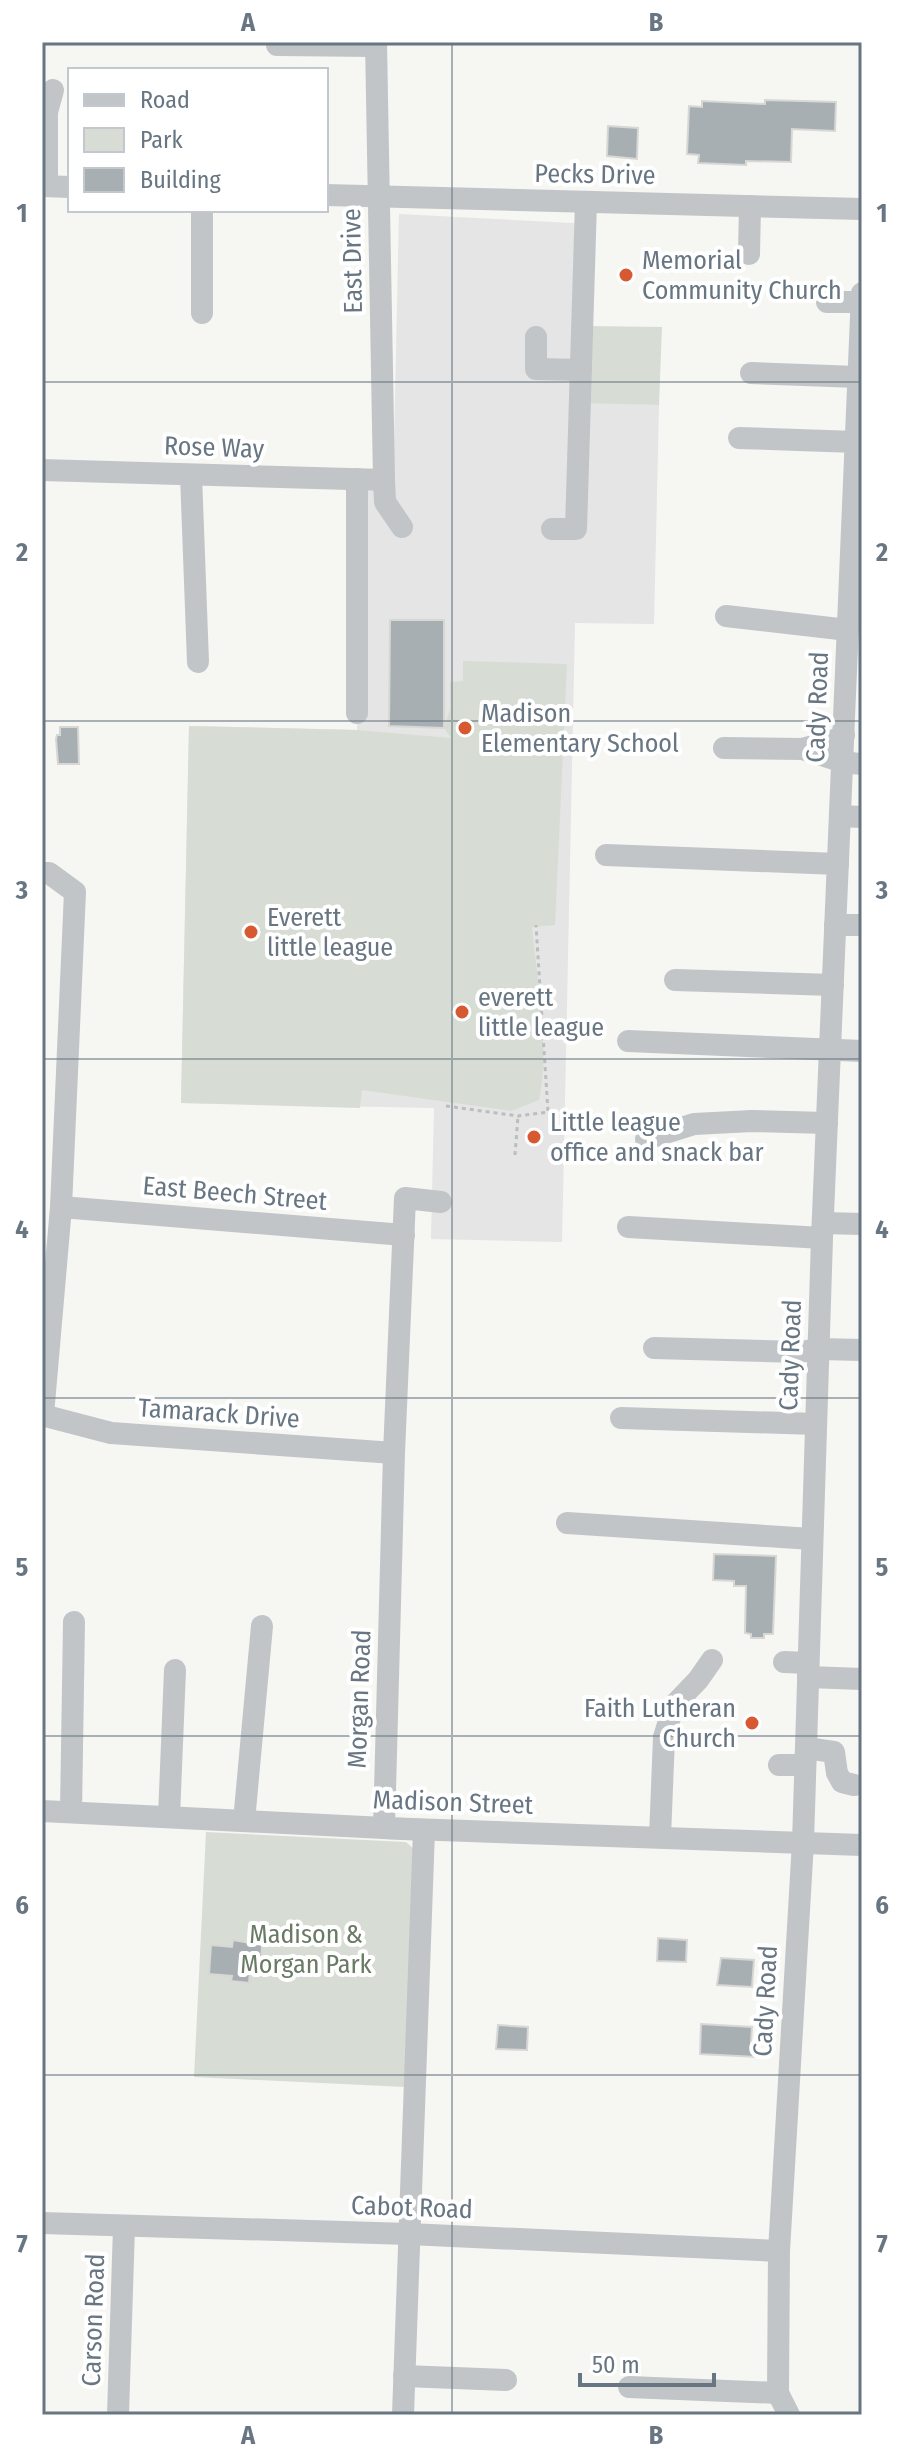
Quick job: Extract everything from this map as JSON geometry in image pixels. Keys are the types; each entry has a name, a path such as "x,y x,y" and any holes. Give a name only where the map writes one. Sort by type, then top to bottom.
{"street":[{"path":"277,45 376,44"},
{"name":"East Drive","path":"376,44 385,502 402,527"},
{"path":"53,90 47,112 44,186 68,187"},
{"name":"Pecks Drive","path":"328,195 862,209"},
{"path":"552,529 576,529 586,202"},
{"path":"749,254 750,206"},
{"path":"202,212 202,313"},
{"name":"Cady Road","path":"789,2415 778,2393 779,2251 803,1842 838,864 851,816 852,764 844,735 854,702 852,635 862,293"},
{"path":"827,302 862,302"},
{"path":"536,337 536,369 581,370"},
{"path":"751,373 858,377"},
{"path":"739,438 858,430"},
{"name":"Rose Way","path":"42,470 384,480"},
{"path":"191,475 198,662"},
{"path":"357,479 357,713"},
{"path":"726,616 852,635"},
{"path":"802,749 844,735"},
{"path":"724,748 802,749 852,764"},
{"path":"606,855 838,864"},
{"path":"42,873 49,873 75,892 52,1139 61,1207 43,1415"},
{"path":"835,925 862,925"},
{"path":"675,980 833,985"},
{"path":"628,1041 862,1051"},
{"path":"646,1139 694,1124 752,1121 827,1123"},
{"name":"Morgan Road","path":"384,1828 394,1453 405,1198 441,1202"},
{"name":"East Beech Street","path":"61,1207 404,1235"},
{"path":"628,1227 823,1230 862,1224"},
{"path":"654,1348 800,1352 862,1350"},
{"name":"Tamarack Drive","path":"43,1415 111,1433 394,1453"},
{"path":"621,1418 816,1424"},
{"path":"567,1523 812,1539"},
{"path":"71,1812 74,1622"},
{"path":"244,1821 262,1626"},
{"path":"660,1837 669,1765 664,1737 674,1705 712,1660"},
{"path":"784,1662 808,1670 862,1679"},
{"path":"169,1817 175,1670"},
{"path":"779,1765 805,1756 834,1752 837,1773 842,1782 854,1785"},
{"name":"Madison Street","path":"42,1811 384,1828 862,1845"},
{"path":"384,1828 424,1830 403,2415"},
{"name":"Cabot Road","path":"42,2223 409,2234 779,2251"},
{"name":"Carson Road","path":"118,2415 124,2227"},
{"path":"404,2376 506,2380"},
{"path":"629,2387 778,2393"}],"path":[{"path":"446,1106 518,1116 548,1112 536,925"},
{"path":"515,1155 518,1116"}],"shaded area":[{"name":"Madison Elementary School","path":"399,214 591,224 581,402 659,405 654,624 575,623 562,1242 431,1239 434,1108 181,1103 189,726 357,730 362,491 393,491"}],"green space":[{"path":"588,326 662,327 659,405 581,403"},
{"path":"463,661 567,664 555,925 532,927 543,1037 539,1100 511,1111 362,1090 360,1108 181,1103 189,726 357,730 451,738 444,728 450,709 450,682 463,681"},
{"name":"Madison & Morgan Park","path":"206,1832 406,1842 414,1849 405,2087 194,2077"}],"building":[{"path":"765,100 836,102 835,131 792,129 791,162 746,161 746,165 698,163 699,155 687,154 689,106 702,107 702,101 765,104"},
{"path":"608,126 638,128 637,159 607,156"},
{"path":"390,620 444,620 444,728 389,726"},
{"path":"60,727 78,727 79,764 58,764 56,739 60,735"},
{"path":"714,1554 776,1556 773,1634 751,1638 751,1634 745,1633 746,1586 734,1586 734,1581 713,1580"},
{"path":"658,1938 687,1940 686,1962 657,1961"},
{"path":"233,1940 262,1945 261,1961 251,1960 249,1983 231,1981 232,1976 209,1974 211,1945 232,1947"},
{"path":"721,1958 754,1960 752,1987 717,1985"},
{"path":"701,2024 752,2027 751,2043 758,2043 757,2057 700,2054"},
{"path":"498,2025 528,2027 527,2050 496,2049"}],"place":[{"name":"Memorial Community Church","path":"626,275"},
{"name":"Madison Elementary School","path":"465,728"},
{"name":"Everett little league","path":"251,932"},
{"name":"everett little league","path":"462,1012"},
{"name":"Little league office and snack bar","path":"534,1137"},
{"name":"Faith Lutheran Church","path":"752,1723"}]}
